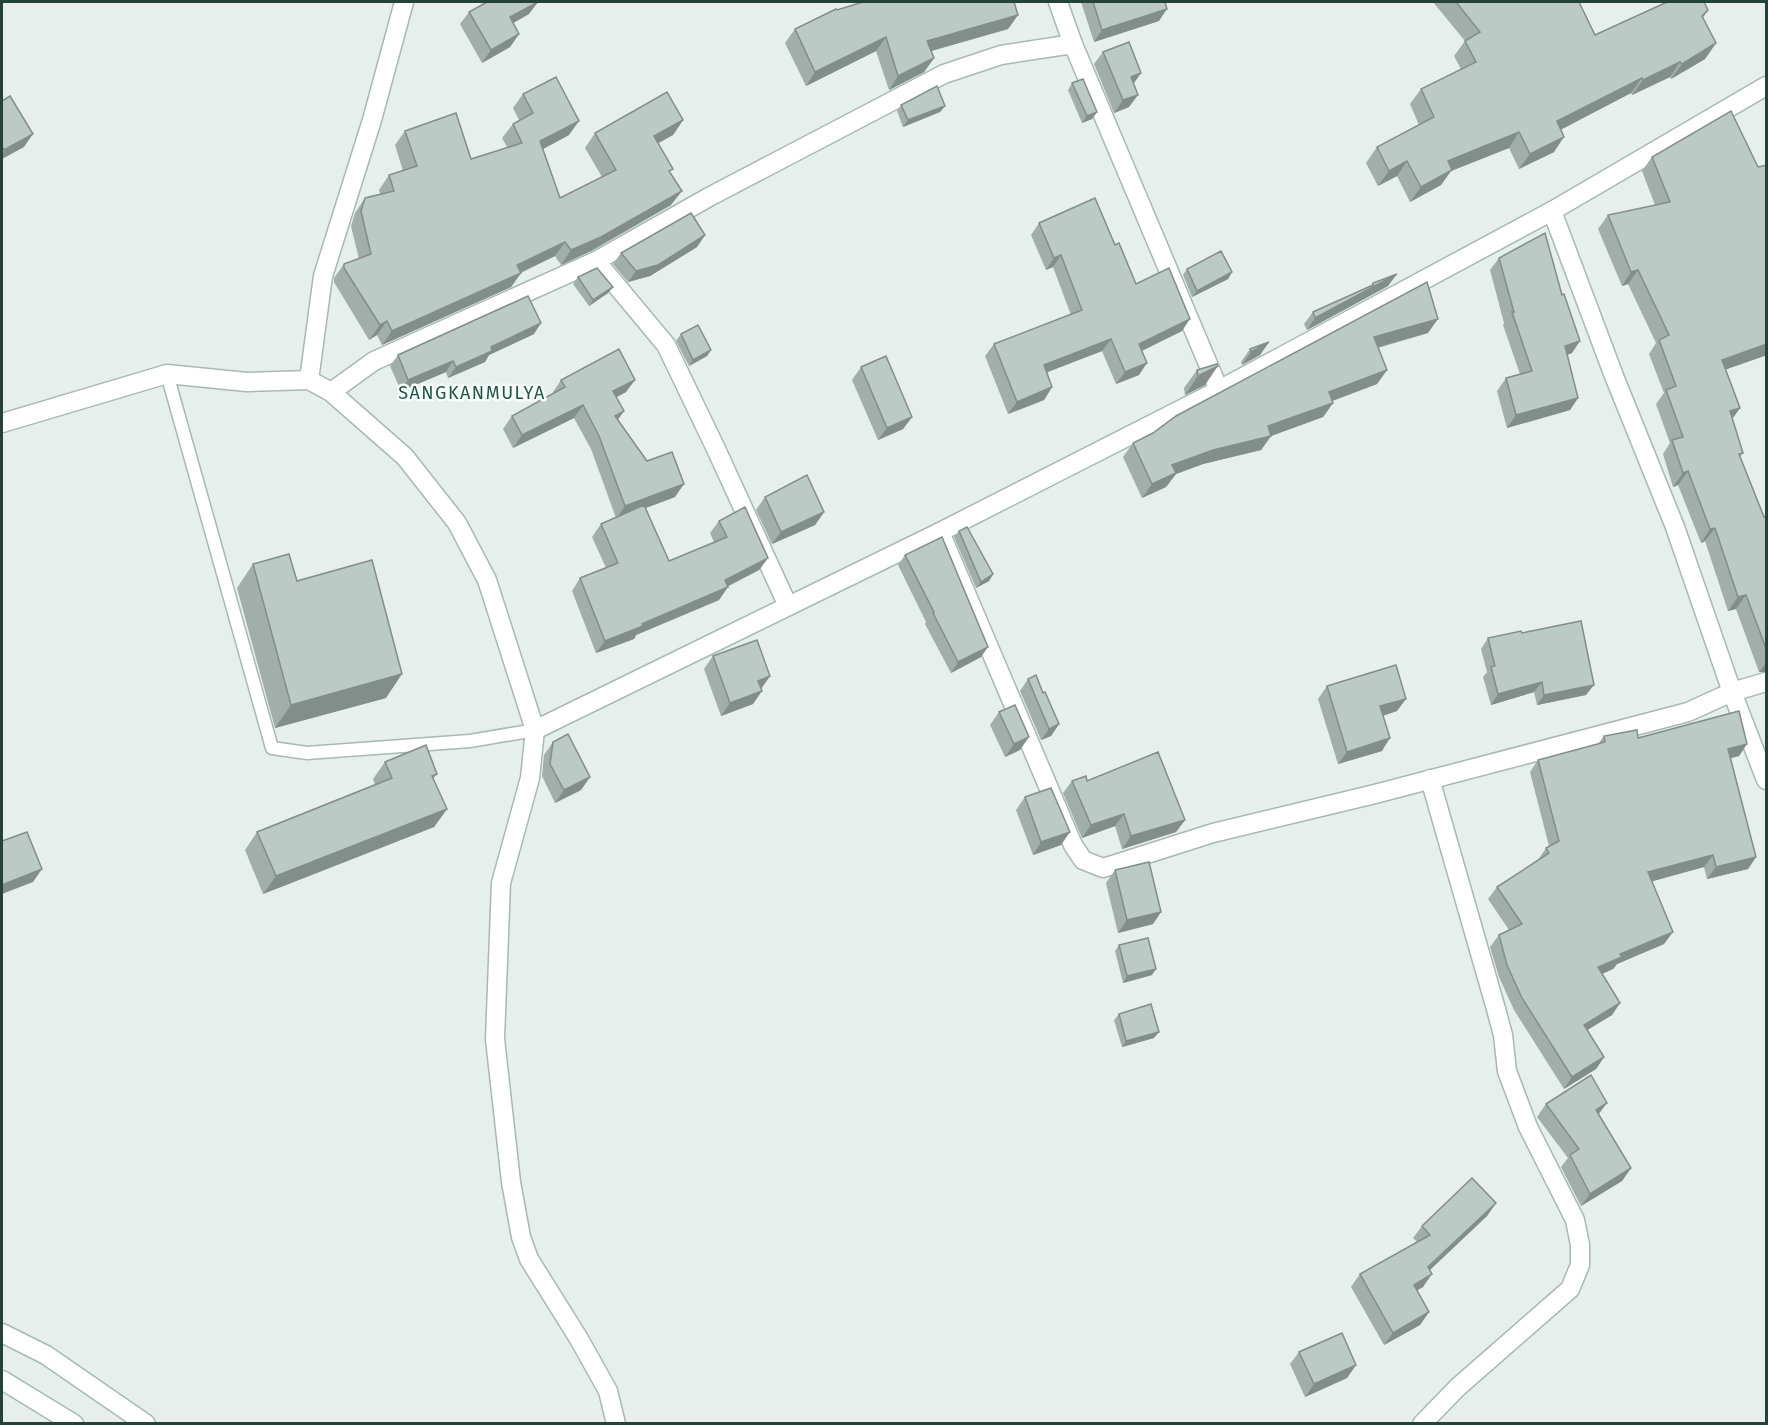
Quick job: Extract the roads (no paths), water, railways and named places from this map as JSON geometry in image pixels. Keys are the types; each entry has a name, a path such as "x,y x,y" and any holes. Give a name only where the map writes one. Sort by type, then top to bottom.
{"street":[{"path":"309,380 323,276 372,120 404,2"},
{"path":"1058,2 1073,44 1219,390"},
{"path":"331,392 375,361 596,261 709,197 944,74 1001,56 1073,44"},
{"path":"535,730 940,532 1219,390 1552,211 1767,86"},
{"path":"1552,211 1614,376 1675,527 1732,692 1767,780"},
{"path":"596,261 666,345 788,606"},
{"path":"2,423 167,374 247,382 309,380 331,392 405,457 457,523 488,580 535,730 530,778 501,883 495,1039 511,1182 521,1237 529,1258 608,1391 616,1424"},
{"path":"940,532 1073,845 1083,860 1103,868 1213,833 1688,712 1732,692 1767,682"},
{"path":"1422,1424 1458,1387 1570,1289 1580,1265 1580,1245 1575,1220 1528,1127 1507,1071 1503,1035 1430,779"},
{"path":"2,1333 46,1355 146,1424"},
{"path":"2,1380 74,1424"}],"lane":[{"path":"167,374 272,748 307,753 470,741 535,730"}],"district":[{"name":"SANGKANMULYA","path":"472,393"}]}
